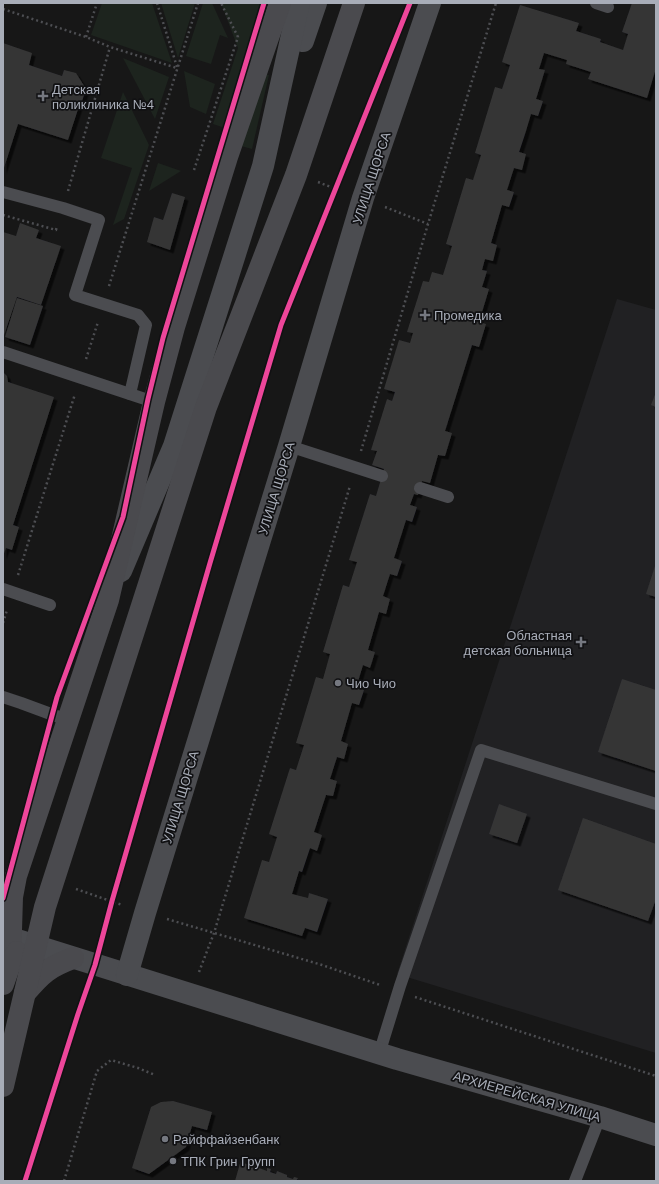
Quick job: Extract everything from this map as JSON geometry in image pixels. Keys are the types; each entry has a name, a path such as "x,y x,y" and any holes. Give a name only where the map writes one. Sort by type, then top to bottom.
{"main road":[{"path":"3,1086 25,993 12,897 16,876 108,600 154,402 174,327 227,157 280,3"},
{"path":"19,957 45,908 206,407 296,175 354,3"},
{"path":"25,993 40,975 57,964 73,958"}],"street":[{"path":"206,407 263,166 299,3"},
{"path":"108,600 174,446 316,3"},
{"name":"УЛИЦА ЩОРСА","path":"127,975 289,446 363,198 430,3"},
{"name":"АРХИЕРЕЙСКАЯ УЛИЦА","path":"19,957 73,958 388,1056 600,1117 656,1135"}],"lane":[{"path":"3,192 63,208 98,220 75,295 138,315 146,324 130,394"},
{"path":"3,352 154,402"},
{"path":"289,446 382,476"},
{"path":"420,488 448,497"},
{"path":"3,589 50,605"},
{"path":"3,697 67,720"},
{"path":"388,1056 399,992 481,750 656,804"},
{"path":"575,1181 600,1117"}],"path":[{"path":"86,37 97,3"},
{"path":"3,9 86,37 110,47 178,68 157,3"},
{"path":"194,170 238,37 221,3"},
{"path":"190,994 214,933 496,3"},
{"path":"3,214 56,230 110,47"},
{"path":"333,196 339,181"},
{"path":"363,198 428,224"},
{"path":"54,881 145,913 322,965 399,992 656,1076"},
{"path":"110,908 114,894"},
{"path":"64,1181 97,1071 111,1060 155,1075"}],"shaded area":[{"path":"102,3 152,3 172,63 91,35"},
{"path":"161,3 195,3 178,58"},
{"path":"203,3 212,3 228,38 220,35 211,64 186,56"},
{"path":"221,3 261,3 225,128 213,124 238,48"},
{"path":"123,58 169,77 155,119"},
{"path":"184,71 215,84 206,114 190,107"},
{"path":"264,74 269,75 252,149 241,146"},
{"path":"123,92 149,145 124,219 113,225 132,168 101,158"},
{"path":"158,163 181,171 149,191"},
{"name":"Областная детская больница","path":"617,299 656,310 656,1053 397,974"}],"building":[{"path":"632,3 656,3 656,68 647,98 588,79 591,72 566,64 567,60 544,53 539,69 545,70 536,99 543,101 538,116 531,114 519,152 526,154 522,170 514,168 507,190 514,192 509,207 502,205 491,243 497,245 493,261 485,259 482,270 487,271 482,287 489,289 479,322 486,324 479,347 472,345 445,431 452,433 445,456 438,455 430,483 422,481 418,495 414,494 410,505 417,507 412,522 406,520 394,558 402,561 397,576 390,574 383,596 390,599 386,614 379,612 368,650 375,652 370,668 363,665 356,688 364,690 359,705 352,703 341,741 348,744 344,759 337,757 330,779 337,781 333,796 326,795 314,832 322,835 317,851 310,848 302,872 299,871 292,894 308,898 309,893 328,899 317,932 305,928 302,936 244,918 262,860 269,862 277,837 269,834 290,768 296,770 304,745 296,743 316,677 323,679 330,654 323,652 343,585 349,587 357,562 349,560 370,494 376,496 384,469 372,465 377,451 371,450 387,399 392,401 395,392 384,389 399,340 410,343 413,333 407,332 423,281 429,282 432,272 443,275 452,246 446,244 466,178 473,180 481,155 475,153 495,87 502,89 510,65 502,62 520,5 579,23 576,31 601,39 600,42 623,50 628,34 622,32"},
{"name":"Детская поликлиника №4","path":"3,43 32,53 29,65 62,76 64,70 76,73 86,89 68,140 18,124 3,171"},
{"path":"172,193 185,197 170,250 147,242 154,217 163,220"},
{"path":"20,223 39,230 36,238 61,246 41,305 17,297 3,335 3,232 16,236"},
{"path":"17,298 43,306 30,345 5,337"},
{"path":"3,372 7,376 8,382 54,397 13,525 19,527 12,550 6,548 3,556"},
{"path":"656,392 656,407 651,405"},
{"path":"656,563 656,597 646,594"},
{"path":"622,679 656,690 656,771 598,752"},
{"path":"499,804 527,814 517,843 489,834"},
{"path":"583,818 656,844 656,899 648,921 558,890"},
{"name":"Райффайзенбанк","path":"173,1101 212,1112 207,1130 192,1126 186,1147 149,1174 132,1168 151,1107 161,1102"},
{"path":"241,1160 245,1161 244,1163 251,1166 251,1164 260,1166 259,1168 267,1171 267,1168 271,1169 270,1172 276,1174 277,1171 293,1179 294,1177 298,1178 296,1181 235,1181"}],"cycle path":[{"path":"3,898 57,697 123,517 148,399 163,338 264,3"},
{"path":"25,1181 95,965 112,901 210,563 281,325 410,3"}],"place":[{"name":"Детская поликлиника №4","path":"43,96"},
{"name":"Промедика","path":"425,315"},
{"name":"Областная детская больница","path":"581,642"},
{"name":"Чио Чио","path":"338,683"},
{"name":"Райффайзенбанк","path":"165,1139"},
{"name":"ТПК Грин Групп","path":"173,1161"}]}
